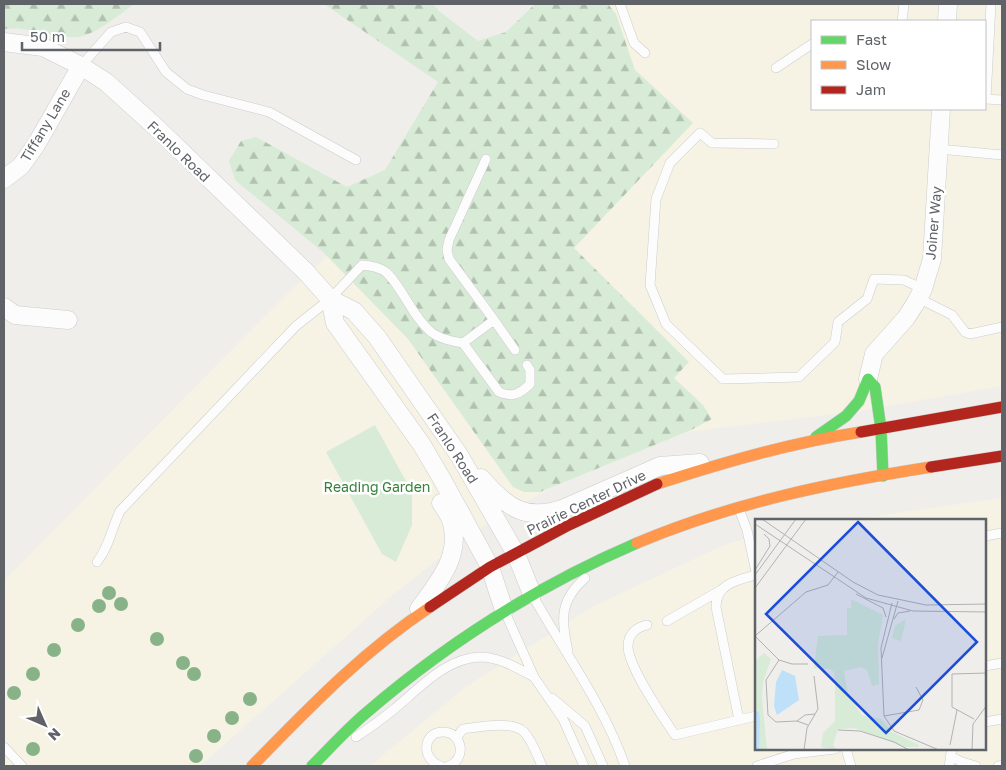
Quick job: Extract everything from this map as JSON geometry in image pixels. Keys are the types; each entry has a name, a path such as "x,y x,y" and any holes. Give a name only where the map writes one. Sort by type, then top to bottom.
{"main road":[{"path":"812,440 846,416 859,401 868,379 875,387 881,429 883,476"},
{"name":"Prairie Center Drive","path":"252,766 350,668 397,629 490,567 569,525 651,486 728,460 812,440 1002,407"},
{"path":"313,766 372,707 448,648 504,610 559,578 614,552 673,528 773,497 1002,456"}],"street":[{"path":"947,20 948,4"},
{"name":"Franlo Road","path":"4,42 43,47 81,66 106,82 158,129 306,272 330,299 354,311 377,337 459,455 516,554 532,594"},
{"name":"Tiffany Lane","path":"4,178 21,166 36,146 81,66"},
{"name":"Joiner Way","path":"868,379 874,354 906,318 921,294 932,259 941,110"},
{"name":"Franlo Road","path":"330,299 335,324 422,445 490,567 504,610"},
{"path":"4,307 15,315 68,320"},
{"path":"413,618 445,573 454,549 452,523 422,465 422,445"},
{"path":"459,455 498,497 515,508 541,515 553,513 660,466 728,460"}],"lane":[{"path":"620,4 634,43 645,53"},
{"path":"902,20 904,4"},
{"path":"990,4 986,99 1002,100"},
{"path":"81,66 111,32 126,27 140,32 166,72 187,89 269,112 356,160"},
{"path":"776,68 811,45"},
{"path":"774,144 712,144 700,133 670,163 656,199 650,285 666,324 723,379 799,377 835,342 838,322 867,299 874,279 904,280 952,315 965,332 970,334 1002,327"},
{"path":"939,149 1002,155"},
{"path":"486,159 449,240 448,259 516,350"},
{"path":"97,562 105,552 120,511 296,326 330,299 362,265 375,266 386,272 420,321 432,332 446,340 463,343 499,392 506,396 524,391 530,384 530,370 527,365"},
{"path":"463,343 494,320"},
{"path":"738,507 747,530 755,569"},
{"path":"986,536 1002,533"},
{"path":"569,657 563,616 568,600 578,584 614,552"},
{"path":"667,621 736,581 755,574"},
{"path":"721,590 716,599 716,607 739,720"},
{"path":"532,594 602,713 625,766"},
{"path":"504,610 513,634 534,677 562,720 584,766"},
{"path":"648,625 640,627 634,632 629,639 628,648 647,691 675,735 755,716"},
{"path":"313,766 382,719 442,670 461,661 480,657 494,659 534,677"},
{"path":"986,666 1002,663"},
{"path":"544,692 585,726 603,766"},
{"path":"986,722 1002,719"},
{"path":"456,738 463,729 486,726 515,726 523,731 528,738 542,766"},
{"path":"506,726 518,734 524,741 536,766"},
{"path":"441,766 436,765 429,759 426,752 430,738 436,733 443,732 451,734 460,744 461,751 455,765"},
{"path":"4,747 22,766"},
{"path":"757,766 793,752 821,750"},
{"path":"846,750 850,766"},
{"path":"949,766 951,752"},
{"path":"951,752 962,762 976,766"}],"shaded area":[{"path":"574,4 1002,4 1002,386 859,411 685,432 556,485 473,532 396,592 200,766 4,766 4,581 282,299 492,98"},
{"path":"1002,498 1002,766 370,766 467,686 594,606 722,546 755,535 755,750 986,750 986,519 855,519"}],"green space":[{"path":"4,4 134,4 91,33 84,36 68,37 22,29 4,29"},
{"path":"324,4 433,4 439,11 478,41 506,32 535,4 608,4 616,14 635,70 693,123 574,248 689,362 674,378 703,405 712,419 691,430 540,492 524,492 513,487 408,339 323,252 235,180 229,161 241,141 256,137 347,187 385,170 438,82"},
{"name":"Reading Garden","path":"375,425 412,492 412,525 396,562 382,554 326,452"}],"traffic: fast":[{"path":"816,437 846,416 859,401 868,379 875,387 881,429 883,476"},
{"path":"312,766 366,713 397,687 462,640 495,618 565,577 637,543"}],"traffic: slow":[{"path":"657,484 758,454 835,436 861,432"},
{"path":"637,543 709,516 781,496 855,480 931,467"},
{"path":"252,766 359,662 381,643 430,607"}],"traffic: jam":[{"path":"861,432 1002,407"},
{"path":"931,467 1002,456"},
{"path":"430,607 490,567 569,525 657,484"}]}
